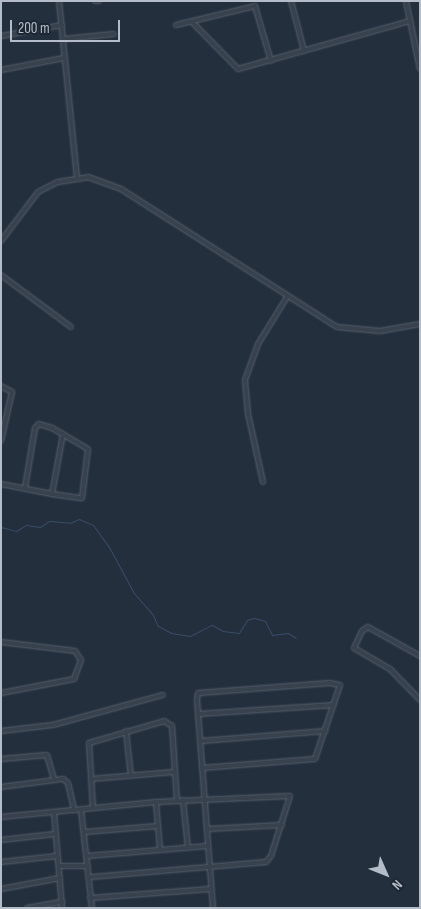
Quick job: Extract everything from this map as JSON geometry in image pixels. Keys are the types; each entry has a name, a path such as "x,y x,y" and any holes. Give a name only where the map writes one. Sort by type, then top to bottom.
{"street":[{"path":"59,1 77,177"},
{"path":"291,1 304,51"},
{"path":"406,1 420,70"},
{"path":"176,25 255,6 271,61"},
{"path":"192,22 238,69 410,21"},
{"path":"1,36 62,25"},
{"path":"64,39 114,34"},
{"path":"1,70 64,58"},
{"path":"1,241 38,192 58,182 77,177 99,180 121,189 287,297 344,330 380,331 420,324"},
{"path":"1,275 71,328"},
{"path":"263,482 245,380 258,344 287,297"},
{"path":"1,386 12,392 1,441"},
{"path":"1,484 82,498 89,452 63,434 42,423 36,426 25,488"},
{"path":"52,494 63,434"},
{"path":"420,656 368,627 362,631 354,648 390,669 420,700"},
{"path":"1,642 75,651 80,660 74,680 1,694"},
{"path":"202,768 313,760 319,753 340,687 334,683 206,691 197,696 204,799 213,908"},
{"path":"1,731 53,725 162,695"},
{"path":"198,714 334,704"},
{"path":"93,808 89,743 126,731 170,722 176,801"},
{"path":"126,731 131,776"},
{"path":"201,741 326,731"},
{"path":"1,759 47,755 54,780"},
{"path":"91,779 174,772"},
{"path":"1,787 54,780 68,783 74,810"},
{"path":"1,817 183,800 287,794 290,800 282,825 266,862 90,877"},
{"path":"183,800 188,848"},
{"path":"156,802 160,850"},
{"path":"81,810 85,832 92,908"},
{"path":"54,812 62,908"},
{"path":"207,829 282,825"},
{"path":"85,832 158,826"},
{"path":"1,840 55,834"},
{"path":"87,856 208,846"},
{"path":"1,862 58,856"},
{"path":"59,866 88,866"},
{"path":"1,889 60,878"},
{"path":"90,898 211,889"},
{"path":"26,908 62,902"}],"waterway":[{"path":"1,527 16,531 26,525 40,527 49,521 70,523 79,519 93,525 109,547 134,593 153,615 158,626 171,633 190,636 212,625 223,631 239,633 247,620 254,618 265,621 272,635 288,633 296,638"}]}
